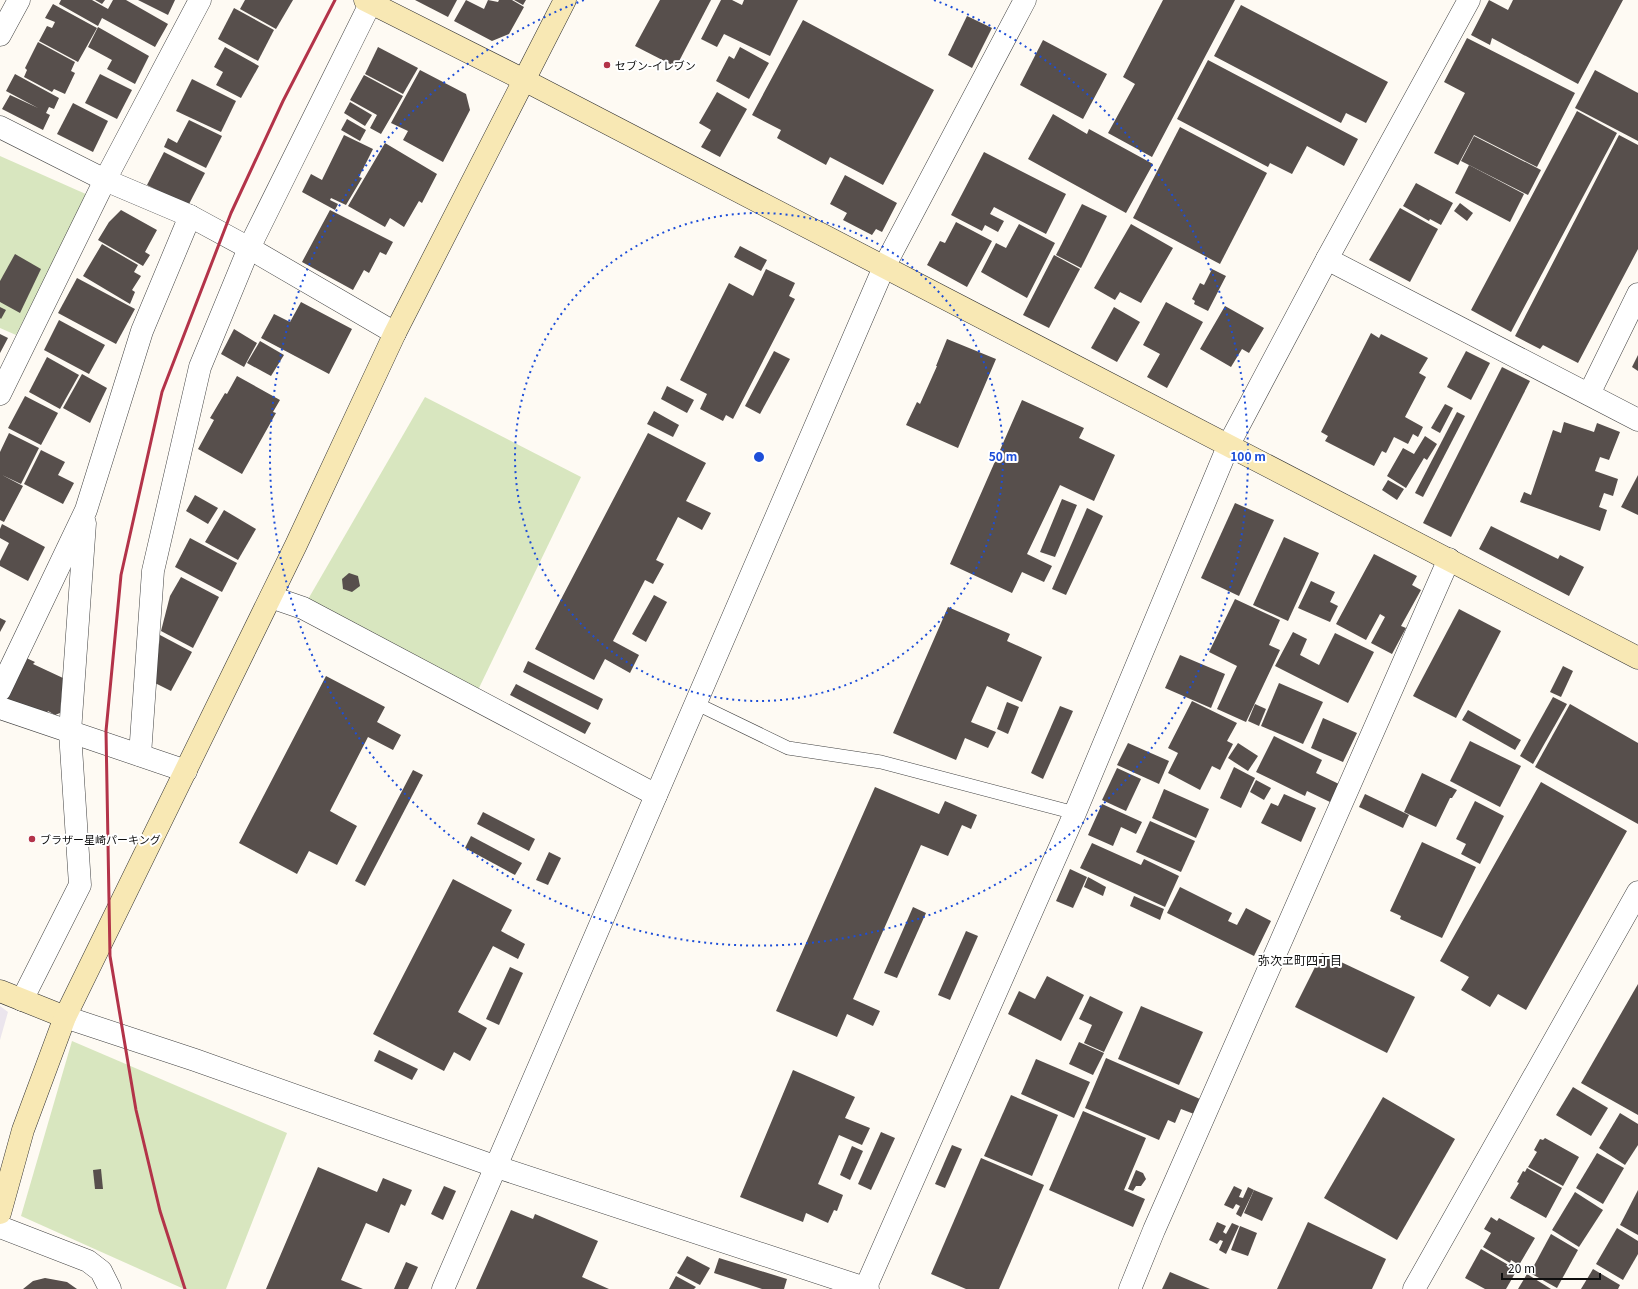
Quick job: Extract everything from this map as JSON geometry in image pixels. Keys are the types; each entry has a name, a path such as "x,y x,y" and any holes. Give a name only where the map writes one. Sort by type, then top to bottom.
{"street":[{"path":"0,35 19,0"},
{"path":"0,394 105,180 200,0"},
{"path":"0,1213 23,1130 65,1018 271,597 395,333 565,0"},
{"path":"443,1289 497,1167 695,703 884,267 1026,0"},
{"path":"0,991 65,1018 195,1060 497,1167 866,1289 1074,813 1229,444 1327,259 1469,0"},
{"path":"140,755 153,571 200,367 249,248 369,1 1229,444 1638,658"},
{"path":"0,127 105,180 190,216 249,248 395,333"},
{"path":"0,690 86,510 142,331 190,216"},
{"path":"1327,259 1638,420"},
{"path":"1588,394 1638,294"},
{"path":"22,1000 80,885 70,732 86,510"},
{"path":"1130,1289 1154,1230 1449,559"},
{"path":"271,597 303,608 656,795"},
{"path":"0,708 186,771"},
{"path":"1414,1289 1638,892"},
{"path":"0,1227 88,1261 101,1272 110,1289"}],"lane":[{"path":"695,703 788,748 881,762 1074,813"}],"shaded area":[{"path":"0,1006 8,1012 0,1040"}],"green space":[{"path":"0,156 88,195 16,335 0,328"},
{"path":"425,397 581,477 478,690 303,608"},
{"path":"72,1041 287,1133 226,1289 184,1289 21,1216"}],"building":[{"path":"61,0 92,0 108,9 113,0 126,0 168,24 155,47 102,18 98,26 59,4"},
{"path":"95,0 105,0 102,4"},
{"path":"138,0 175,0 168,15"},
{"path":"245,0 293,0 276,29 240,9"},
{"path":"415,0 457,0 448,17"},
{"path":"466,0 484,9 488,0 498,2 499,0 512,0 524,7 509,34 492,41 454,21"},
{"path":"514,0 526,0 523,5"},
{"path":"660,0 711,0 676,67 635,46"},
{"path":"721,0 732,0 742,5 744,0 798,0 770,56 724,34 717,47 701,39"},
{"path":"1163,0 1235,0 1152,157 1108,133 1135,84 1123,77"},
{"path":"1489,0 1508,10 1513,0 1623,0 1578,84 1492,38 1490,45 1471,35"},
{"path":"53,4 97,28 78,62 39,41 47,26 52,28 55,22 45,18"},
{"path":"1241,5 1388,82 1366,123 1346,113 1341,123 1214,56"},
{"path":"234,8 274,30 258,61 218,39"},
{"path":"967,16 992,28 972,68 948,55"},
{"path":"803,20 934,90 883,185 830,157 826,165 777,138 781,130 752,115"},
{"path":"98,27 149,56 135,84 107,69 112,60 88,47"},
{"path":"1467,38 1575,93 1537,167 1474,135 1458,165 1434,153 1465,93 1444,82"},
{"path":"1043,40 1107,74 1083,119 1020,85"},
{"path":"38,42 75,62 71,71 75,73 65,94 54,89 52,92 24,77 27,70 25,68"},
{"path":"225,47 259,66 241,98 216,85 223,72 214,67"},
{"path":"378,47 418,68 403,94 365,74"},
{"path":"740,47 769,63 749,99 716,81 729,56 734,59"},
{"path":"1208,60 1358,139 1344,166 1307,146 1292,174 1270,163 1268,167 1177,119"},
{"path":"420,70 466,94 470,110 443,162 403,140 408,131 391,123"},
{"path":"1595,70 1638,93 1638,141 1575,108"},
{"path":"15,74 59,98 54,109 49,107 46,113 50,115 43,130 2,109 10,95 38,108 6,91"},
{"path":"100,74 132,90 117,119 85,103"},
{"path":"364,75 403,96 381,134 370,128 377,115 350,100"},
{"path":"192,79 236,101 221,132 176,111"},
{"path":"717,92 747,109 720,157 701,147 711,130 699,123"},
{"path":"350,102 372,115 365,126 344,113"},
{"path":"73,103 108,121 93,152 57,134"},
{"path":"1577,111 1617,133 1511,332 1471,310"},
{"path":"1053,114 1087,134 1089,129 1153,164 1126,213 1028,159"},
{"path":"347,119 366,130 360,141 341,130"},
{"path":"189,120 222,136 206,168 164,147 168,138 177,143"},
{"path":"1180,127 1267,173 1220,264 1133,218"},
{"path":"344,135 373,149 359,177 362,178 346,205 331,198 330,200 338,204 335,210 302,192 311,174 322,180"},
{"path":"1619,135 1638,145 1638,249 1578,363 1543,345 1540,349 1515,336"},
{"path":"1474,136 1541,170 1528,195 1461,161"},
{"path":"385,143 437,174 422,203 419,201 404,227 390,218 385,227 348,206"},
{"path":"164,152 205,173 188,206 147,185"},
{"path":"984,152 1066,194 1046,234 994,207 990,214 1004,221 998,232 985,225 982,231 951,215"},
{"path":"1469,165 1524,194 1510,222 1455,193"},
{"path":"845,175 897,203 882,232 876,229 872,235 843,220 847,213 830,204"},
{"path":"1416,183 1453,203 1441,225 1430,219 1429,221 1403,206"},
{"path":"1460,203 1473,213 1467,221 1454,211"},
{"path":"1082,204 1107,216 1081,268 1056,255"},
{"path":"1400,208 1438,229 1410,282 1369,260"},
{"path":"121,210 157,230 145,252 150,255 143,266 98,240 109,222"},
{"path":"330,210 393,242 386,255 380,252 369,273 364,270 353,290 302,262"},
{"path":"956,222 992,241 967,287 927,265 940,241 945,243"},
{"path":"1019,224 1055,243 1027,298 981,272 996,243 1006,248"},
{"path":"1131,224 1173,248 1141,303 1120,292 1115,300 1094,288"},
{"path":"102,244 138,265 134,272 141,276 132,290 135,292 130,304 83,276"},
{"path":"740,246 767,260 761,271 734,257"},
{"path":"15,254 41,269 20,313 0,302 0,281"},
{"path":"1054,255 1080,269 1049,328 1023,315"},
{"path":"766,269 795,283 789,296 795,299 733,419 726,415 723,421 700,409 707,394 680,380 729,283 753,296"},
{"path":"1212,269 1226,276 1208,311 1194,304 1195,301 1192,299 1200,283 1204,285"},
{"path":"77,278 135,309 116,344 58,313"},
{"path":"301,302 352,329 329,374 261,338 274,314 290,322"},
{"path":"1166,302 1203,322 1167,388 1147,377 1160,354 1143,345"},
{"path":"1225,306 1264,328 1249,353 1242,349 1231,367 1200,349"},
{"path":"0,307 6,310 1,319 0,318"},
{"path":"1114,307 1140,322 1117,362 1091,348"},
{"path":"59,320 105,345 89,374 44,350"},
{"path":"234,329 257,343 244,367 221,354"},
{"path":"1371,333 1379,338 1381,334 1428,358 1419,373 1426,377 1405,417 1423,427 1418,437 1413,434 1408,444 1394,437 1386,453 1382,451 1374,466 1325,441 1328,436 1321,432"},
{"path":"0,334 8,338 0,353"},
{"path":"947,339 996,359 958,448 906,425 917,402 920,404"},
{"path":"260,341 284,355 271,376 247,363"},
{"path":"774,351 790,359 760,414 745,406"},
{"path":"1466,351 1490,363 1471,400 1447,387"},
{"path":"1638,355 1638,371 1632,367"},
{"path":"47,357 79,375 60,409 29,392"},
{"path":"1502,367 1530,381 1451,537 1423,523"},
{"path":"82,374 107,388 90,423 63,408"},
{"path":"237,376 280,400 273,412 276,413 242,474 198,449 214,420 210,418 225,393 227,394"},
{"path":"667,386 694,400 687,413 661,399"},
{"path":"25,396 58,413 41,445 8,428"},
{"path":"1022,400 1084,428 1079,438 1115,455 1094,501 1060,485 1027,554 1052,566 1044,582 1022,572 1012,593 950,564"},
{"path":"1445,404 1453,408 1440,433 1431,428"},
{"path":"654,411 679,425 673,437 647,424"},
{"path":"1457,412 1465,416 1423,497 1415,493"},
{"path":"1564,422 1594,432 1597,423 1620,432 1609,460 1600,457 1595,471 1618,479 1613,496 1604,493 1599,507 1607,510 1600,531 1520,502 1524,492 1531,495 1553,430 1561,433"},
{"path":"9,433 39,448 21,484 2,475 23,486 4,522 0,520 0,452"},
{"path":"648,433 706,463 686,501 711,513 702,530 678,517 656,560 664,564 653,584 645,580 613,641 639,655 630,673 605,659 594,680 535,649"},
{"path":"1425,436 1437,444 1427,460 1424,458 1406,488 1387,476 1403,448 1414,454"},
{"path":"41,450 65,462 58,475 74,483 63,504 24,484"},
{"path":"1638,475 1638,515 1621,507"},
{"path":"1388,480 1404,489 1397,500 1382,490"},
{"path":"195,495 218,508 208,524 186,511"},
{"path":"1062,499 1077,505 1055,557 1040,552"},
{"path":"1235,503 1274,520 1239,596 1201,578"},
{"path":"1087,508 1103,516 1066,595 1052,589"},
{"path":"224,510 256,529 238,560 205,542"},
{"path":"2,524 45,547 28,581 0,566 0,561 9,543 0,538 0,529"},
{"path":"1491,526 1558,559 1560,555 1584,567 1569,596 1479,549"},
{"path":"1284,537 1319,553 1288,621 1253,605"},
{"path":"190,538 237,563 222,592 175,567"},
{"path":"1374,554 1417,576 1412,585 1421,590 1401,626 1406,628 1392,654 1371,643 1385,617 1380,614 1366,640 1336,624"},
{"path":"349,573 358,576 360,586 352,592 343,589 342,579"},
{"path":"181,577 219,597 193,648 161,631 170,596"},
{"path":"1311,581 1335,592 1330,602 1338,606 1330,622 1298,608"},
{"path":"654,595 667,602 646,642 632,634"},
{"path":"1235,599 1280,620 1269,645 1280,650 1246,722 1217,709 1237,666 1209,652"},
{"path":"948,607 1010,634 1007,641 1042,657 1022,702 987,686 971,722 996,732 988,748 965,738 956,760 893,733"},
{"path":"1459,609 1501,631 1456,718 1413,696"},
{"path":"0,618 6,621 0,632"},
{"path":"1293,632 1307,639 1300,655 1319,665 1335,633 1374,652 1348,703 1275,666"},
{"path":"160,635 192,652 171,691 155,683"},
{"path":"1180,655 1225,674 1211,708 1165,688"},
{"path":"22,656 35,662 33,664 63,678 60,713 55,715 48,711 45,716 4,698"},
{"path":"528,661 603,699 598,710 523,672"},
{"path":"1563,666 1573,671 1561,697 1550,692"},
{"path":"326,676 385,707 377,722 401,735 393,750 368,737 330,811 357,826 337,865 309,851 297,874 239,843"},
{"path":"1279,683 1323,702 1303,744 1261,726"},
{"path":"516,684 591,723 585,734 510,695"},
{"path":"1553,697 1567,704 1533,764 1520,756"},
{"path":"1192,701 1237,723 1227,741 1233,744 1220,770 1212,766 1200,790 1168,773 1178,753 1168,748"},
{"path":"1007,702 1019,707 1008,734 997,729"},
{"path":"1255,704 1266,709 1259,726 1248,721"},
{"path":"1570,704 1638,743 1638,824 1535,767"},
{"path":"1060,706 1073,711 1043,779 1031,773"},
{"path":"1468,710 1521,740 1515,750 1462,720"},
{"path":"1323,718 1357,733 1343,762 1311,748"},
{"path":"1274,736 1322,760 1316,773 1339,784 1330,802 1307,791 1305,796 1256,772"},
{"path":"1470,741 1521,766 1500,807 1450,781"},
{"path":"1128,743 1169,761 1159,784 1117,765"},
{"path":"1238,743 1258,756 1248,771 1228,758"},
{"path":"1234,767 1255,778 1241,808 1220,798"},
{"path":"1117,768 1141,779 1126,811 1102,800"},
{"path":"413,770 423,775 365,886 355,881"},
{"path":"1422,773 1457,790 1452,798 1450,798 1436,827 1404,812"},
{"path":"1256,780 1271,788 1264,800 1250,792"},
{"path":"1541,782 1627,831 1526,1010 1498,994 1490,1007 1461,990 1469,977 1440,961"},
{"path":"875,787 939,814 945,801 977,815 971,829 962,825 948,856 921,845 853,999 880,1011 873,1026 847,1014 837,1037 776,1011"},
{"path":"1164,789 1209,809 1196,838 1152,818"},
{"path":"1284,794 1316,808 1301,842 1261,823 1271,803 1278,806"},
{"path":"1365,794 1409,815 1403,828 1359,807"},
{"path":"1475,801 1504,816 1480,864 1461,854 1466,844 1456,839"},
{"path":"1102,804 1142,822 1136,834 1121,827 1113,846 1088,835"},
{"path":"483,812 535,839 529,851 477,824"},
{"path":"1150,821 1195,841 1181,872 1136,852"},
{"path":"471,836 522,863 515,875 465,848"},
{"path":"1422,842 1476,867 1442,938 1400,919 1401,916 1390,911"},
{"path":"1092,843 1141,865 1144,859 1179,876 1165,907 1080,868"},
{"path":"549,852 561,858 548,885 536,880"},
{"path":"1070,869 1087,877 1073,908 1056,901"},
{"path":"1088,877 1106,887 1103,896 1084,887"},
{"path":"453,879 512,910 501,931 525,944 518,959 493,946 458,1012 487,1028 470,1061 454,1052 444,1071 373,1034"},
{"path":"1180,887 1232,913 1228,921 1237,925 1246,908 1271,921 1254,956 1167,913"},
{"path":"1134,896 1164,909 1160,920 1130,906"},
{"path":"913,907 926,913 897,978 884,973"},
{"path":"966,931 978,936 950,1000 938,995"},
{"path":"1322,953 1415,997 1387,1053 1295,1007"},
{"path":"510,967 523,973 499,1025 486,1019"},
{"path":"1047,976 1084,995 1061,1041 1008,1014 1019,991 1035,999"},
{"path":"1638,984 1638,1115 1581,1083"},
{"path":"1090,996 1123,1012 1104,1052 1084,1043 1092,1025 1079,1019"},
{"path":"1141,1006 1203,1032 1179,1085 1118,1059"},
{"path":"1079,1042 1104,1053 1093,1075 1069,1064"},
{"path":"379,1050 418,1069 412,1080 374,1061"},
{"path":"1106,1058 1200,1099 1194,1114 1181,1109 1175,1123 1168,1120 1159,1140 1085,1108"},
{"path":"1036,1059 1090,1082 1074,1118 1021,1094"},
{"path":"793,1070 855,1097 845,1118 870,1128 862,1145 839,1135 818,1184 843,1195 837,1211 834,1210 828,1223 806,1213 803,1222 740,1197"},
{"path":"1573,1087 1608,1108 1591,1136 1556,1115"},
{"path":"1011,1095 1058,1115 1032,1176 984,1156"},
{"path":"1383,1097 1455,1139 1397,1240 1324,1198"},
{"path":"1083,1111 1146,1138 1124,1190 1145,1199 1133,1227 1049,1190"},
{"path":"1620,1113 1638,1124 1638,1145 1625,1165 1599,1148"},
{"path":"881,1132 895,1138 871,1190 858,1184"},
{"path":"1545,1138 1579,1157 1563,1186 1528,1167 1537,1152 1534,1150 1540,1139 1543,1140"},
{"path":"952,1145 962,1149 945,1188 935,1184"},
{"path":"852,1146 863,1151 850,1180 840,1175"},
{"path":"1597,1153 1624,1168 1603,1204 1576,1188"},
{"path":"981,1158 1044,1185 999,1289 966,1289 931,1274"},
{"path":"318,1167 377,1192 383,1178 412,1190 405,1206 401,1204 389,1233 366,1223 341,1280 363,1289 266,1289"},
{"path":"1527,1168 1562,1188 1546,1218 1510,1198 1519,1183 1517,1182 1523,1171 1525,1172"},
{"path":"101,1169 103,1189 95,1189 93,1170"},
{"path":"1136,1170 1143,1173 1146,1179 1141,1186 1136,1186 1133,1191 1128,1189"},
{"path":"444,1186 456,1191 443,1220 431,1214"},
{"path":"1234,1186 1242,1190 1239,1197 1243,1198 1248,1187 1254,1190 1241,1217 1236,1214 1240,1206 1236,1204 1233,1209 1224,1205"},
{"path":"1254,1190 1273,1198 1262,1221 1244,1213"},
{"path":"1638,1190 1638,1235 1620,1225"},
{"path":"1575,1192 1603,1210 1579,1247 1552,1230"},
{"path":"511,1210 533,1219 535,1214 598,1241 582,1277 609,1289 476,1289"},
{"path":"1491,1217 1497,1221 1499,1218 1535,1238 1519,1265 1511,1260 1510,1263 1483,1247 1491,1233 1484,1229"},
{"path":"1217,1222 1226,1226 1223,1232 1226,1234 1232,1223 1239,1226 1226,1254 1219,1250 1223,1241 1220,1240 1217,1244 1209,1240"},
{"path":"1308,1222 1386,1259 1372,1289 1277,1289"},
{"path":"1240,1226 1257,1233 1248,1256 1231,1250"},
{"path":"1617,1228 1638,1241 1638,1254 1623,1280 1596,1264"},
{"path":"1551,1234 1578,1250 1557,1288 1530,1273"},
{"path":"1481,1249 1517,1270 1506,1289 1485,1289 1465,1278"},
{"path":"687,1256 710,1268 700,1285 677,1273"},
{"path":"719,1258 787,1279 784,1289 762,1289 714,1273"},
{"path":"406,1262 418,1267 408,1289 394,1289"},
{"path":"1593,1269 1620,1285 1618,1289 1581,1289"},
{"path":"1170,1272 1210,1289 1162,1289"},
{"path":"1527,1274 1551,1289 1518,1289"},
{"path":"676,1276 696,1287 694,1289 669,1289"},
{"path":"45,1278 67,1282 77,1289 23,1289 33,1281"}],"railway":[{"path":"185,1289 160,1211 136,1110 110,956 106,731 121,575 162,392 231,213 283,101 335,0"}],"place":[{"name":"セブン-イレブン","path":"607,65"},
{"name":"ブラザー星崎パーキング","path":"32,839"}],"district":[{"name":"弥次ヱ町四丁目","path":"1300,959"}]}
